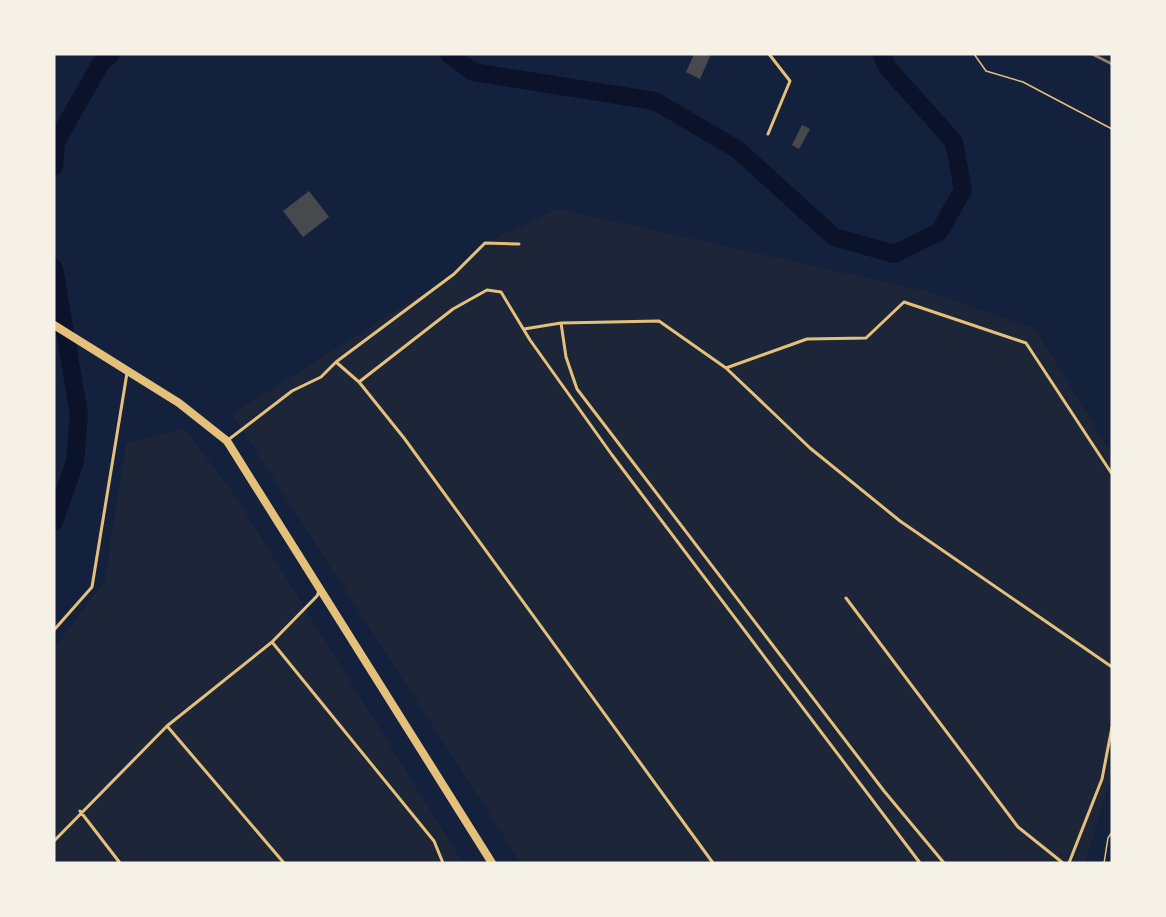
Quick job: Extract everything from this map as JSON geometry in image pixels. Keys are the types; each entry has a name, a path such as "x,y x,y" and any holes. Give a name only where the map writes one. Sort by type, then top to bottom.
{"street":[{"path":"54,325 120,364 179,403 227,441 492,863"}],"lane":[{"path":"768,134 790,81 769,54"},
{"path":"227,441 292,391 321,377 336,362 454,274 485,243 519,244"},
{"path":"359,382 453,309 487,290 501,292 523,329 612,455 920,863"},
{"path":"726,368 807,339 866,338 904,302 1026,343 1112,474"},
{"path":"523,329 561,323 659,321 726,368 810,448 900,521 1112,667"},
{"path":"561,323 566,357 577,389 877,782 944,863"},
{"path":"336,362 359,382 713,863"},
{"path":"54,630 92,586 128,369"},
{"path":"54,841 167,726 272,642 317,596 320,589"},
{"path":"846,598 1018,827 1063,863"},
{"path":"272,642 434,841 443,863"},
{"path":"167,726 284,863"},
{"path":"1069,863 1102,780 1112,727"},
{"path":"80,812 120,863"}],"path":[{"path":"974,54 986,71 1023,82 1112,129"},
{"path":"1104,863 1108,838 1112,832"}],"shaded area":[{"path":"558,209 926,291 1035,329 1112,454 1112,773 1085,863 521,863 232,414 454,274 485,243"},
{"path":"184,428 234,494 463,863 54,863 54,649 105,580 126,444"}],"building":[{"path":"694,54 711,54 700,79 686,72"},
{"path":"802,125 810,129 799,149 792,145"},
{"path":"309,191 329,217 303,237 283,211"}],"waterway":[{"path":"54,167 56,142 101,63 111,54"},
{"path":"449,54 473,72 655,101 738,150 834,237 894,254 939,232 963,190 954,142 888,68 881,54"},
{"path":"54,268 79,415 75,462 54,522"}],"railway":[{"path":"1092,54 1112,64"}]}
